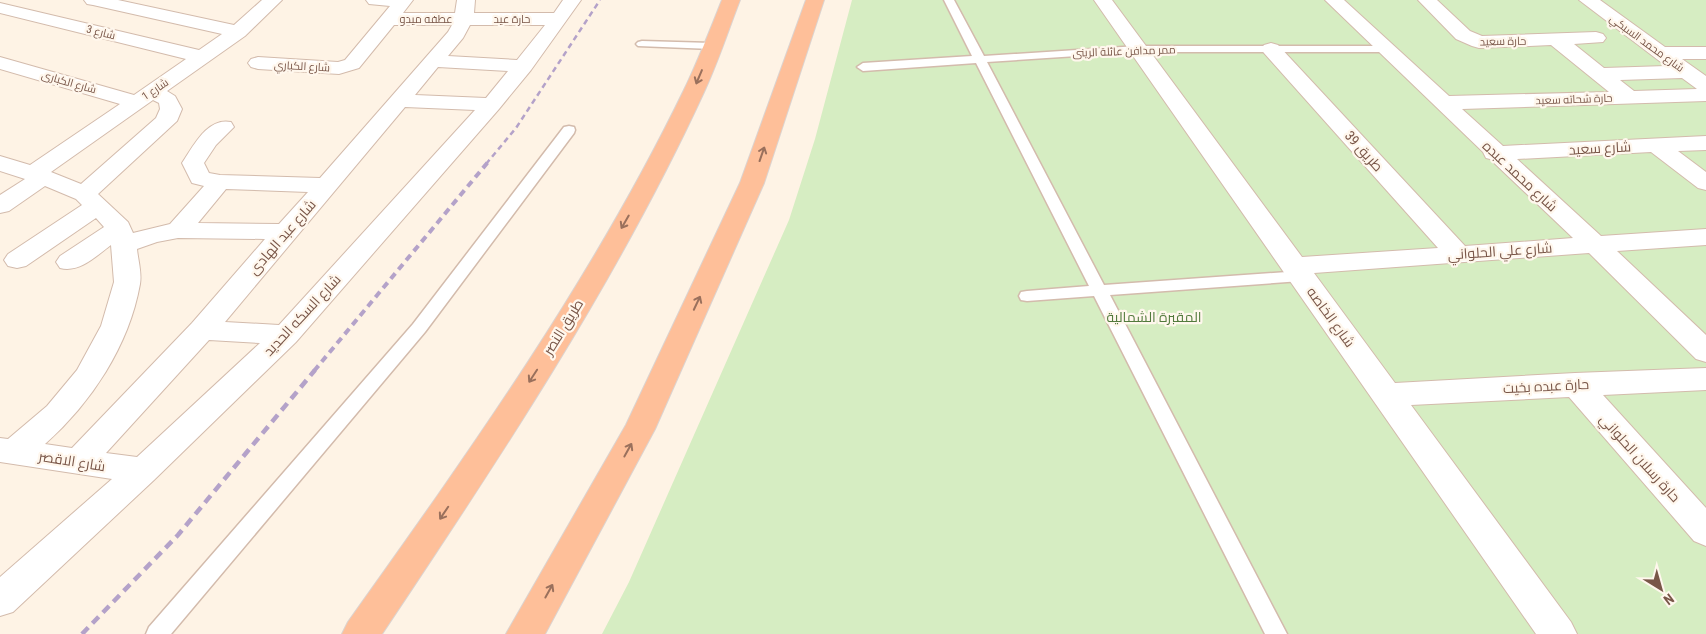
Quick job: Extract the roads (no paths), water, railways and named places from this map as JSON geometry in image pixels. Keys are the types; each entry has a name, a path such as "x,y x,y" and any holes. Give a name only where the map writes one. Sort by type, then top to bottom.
{"highway":[{"name":"طريق النصر","path":"361,634 446,510 566,324 643,191 694,90 731,0"},
{"path":"525,634 640,429 752,183 815,0"}],"street":[{"path":"93,0 238,32"},
{"name":"شارع 1","path":"0,206 38,175 145,96 238,32 274,0"},
{"path":"376,0 403,1"},
{"name":"شارع الخاصه","path":"1103,0 1558,634"},
{"name":"شارع محمد عبده","path":"1334,0 1706,352"},
{"name":"حارة سعيد","path":"1427,0 1463,35 1473,41 1486,43 1596,38"},
{"name":"شارع محمد السبكي","path":"1588,0 1706,86"},
{"name":"شارع الكباري","path":"258,63 346,67 352,64 403,1"},
{"name":"شارع 3","path":"0,8 202,57"},
{"name":"عطفه ميدو","path":"389,19 465,10"},
{"name":"حارة عيد","path":"465,10 566,10"},
{"name":"شارع عبد الهادى","path":"78,462 202,330 456,34 465,10"},
{"name":"شارع السكه الحديد","path":"0,600 143,471 286,335 492,105 566,10"},
{"path":"1555,39 1629,97"},
{"name":"طريق 39","path":"1271,49 1458,254"},
{"path":"1660,53 1706,53"},
{"path":"432,61 524,66"},
{"name":"شارع الكبارى","path":"0,63 145,96"},
{"path":"1600,74 1687,72"},
{"name":"حارة شحاته سعيد","path":"1442,103 1706,95"},
{"path":"17,260 91,200 166,120 171,109 168,100 145,96"},
{"path":"399,100 492,105"},
{"path":"223,127 208,141 193,163 200,178 220,182 326,185"},
{"name":"شارع سعيد","path":"1494,152 1706,143"},
{"path":"1655,145 1706,184"},
{"path":"0,164 38,175 91,200 122,237 127,282 115,326 87,378 58,414 7,451"},
{"path":"178,230 220,182"},
{"path":"69,262 122,237 152,236 178,230 285,232"},
{"name":"شارع علي الحلواني","path":"1298,271 1458,254 1595,245 1700,243"},
{"path":"202,330 286,335"},
{"name":"حارة عبده بخيت","path":"1387,395 1575,384 1706,379"},
{"name":"حارة رسلان الحلواني","path":"1575,384 1706,531"},
{"name":"شارع الاقصر","path":"7,451 143,471"}],"lane":[{"path":"949,0 1276,634"},
{"path":"642,44 712,46"},
{"name":"ممر مدافن عائلة الرينى","path":"863,67 1138,48 1386,49"},
{"path":"157,634 420,328 569,130"},
{"path":"1027,296 1099,291 1298,271"}],"railway":[{"path":"486,164 516,128 600,0"},
{"path":"314,371 488,162"},
{"path":"82,634 178,535 315,370"}],"park label":[{"name":"المقبرة الشمالية","path":"1154,317"}]}
